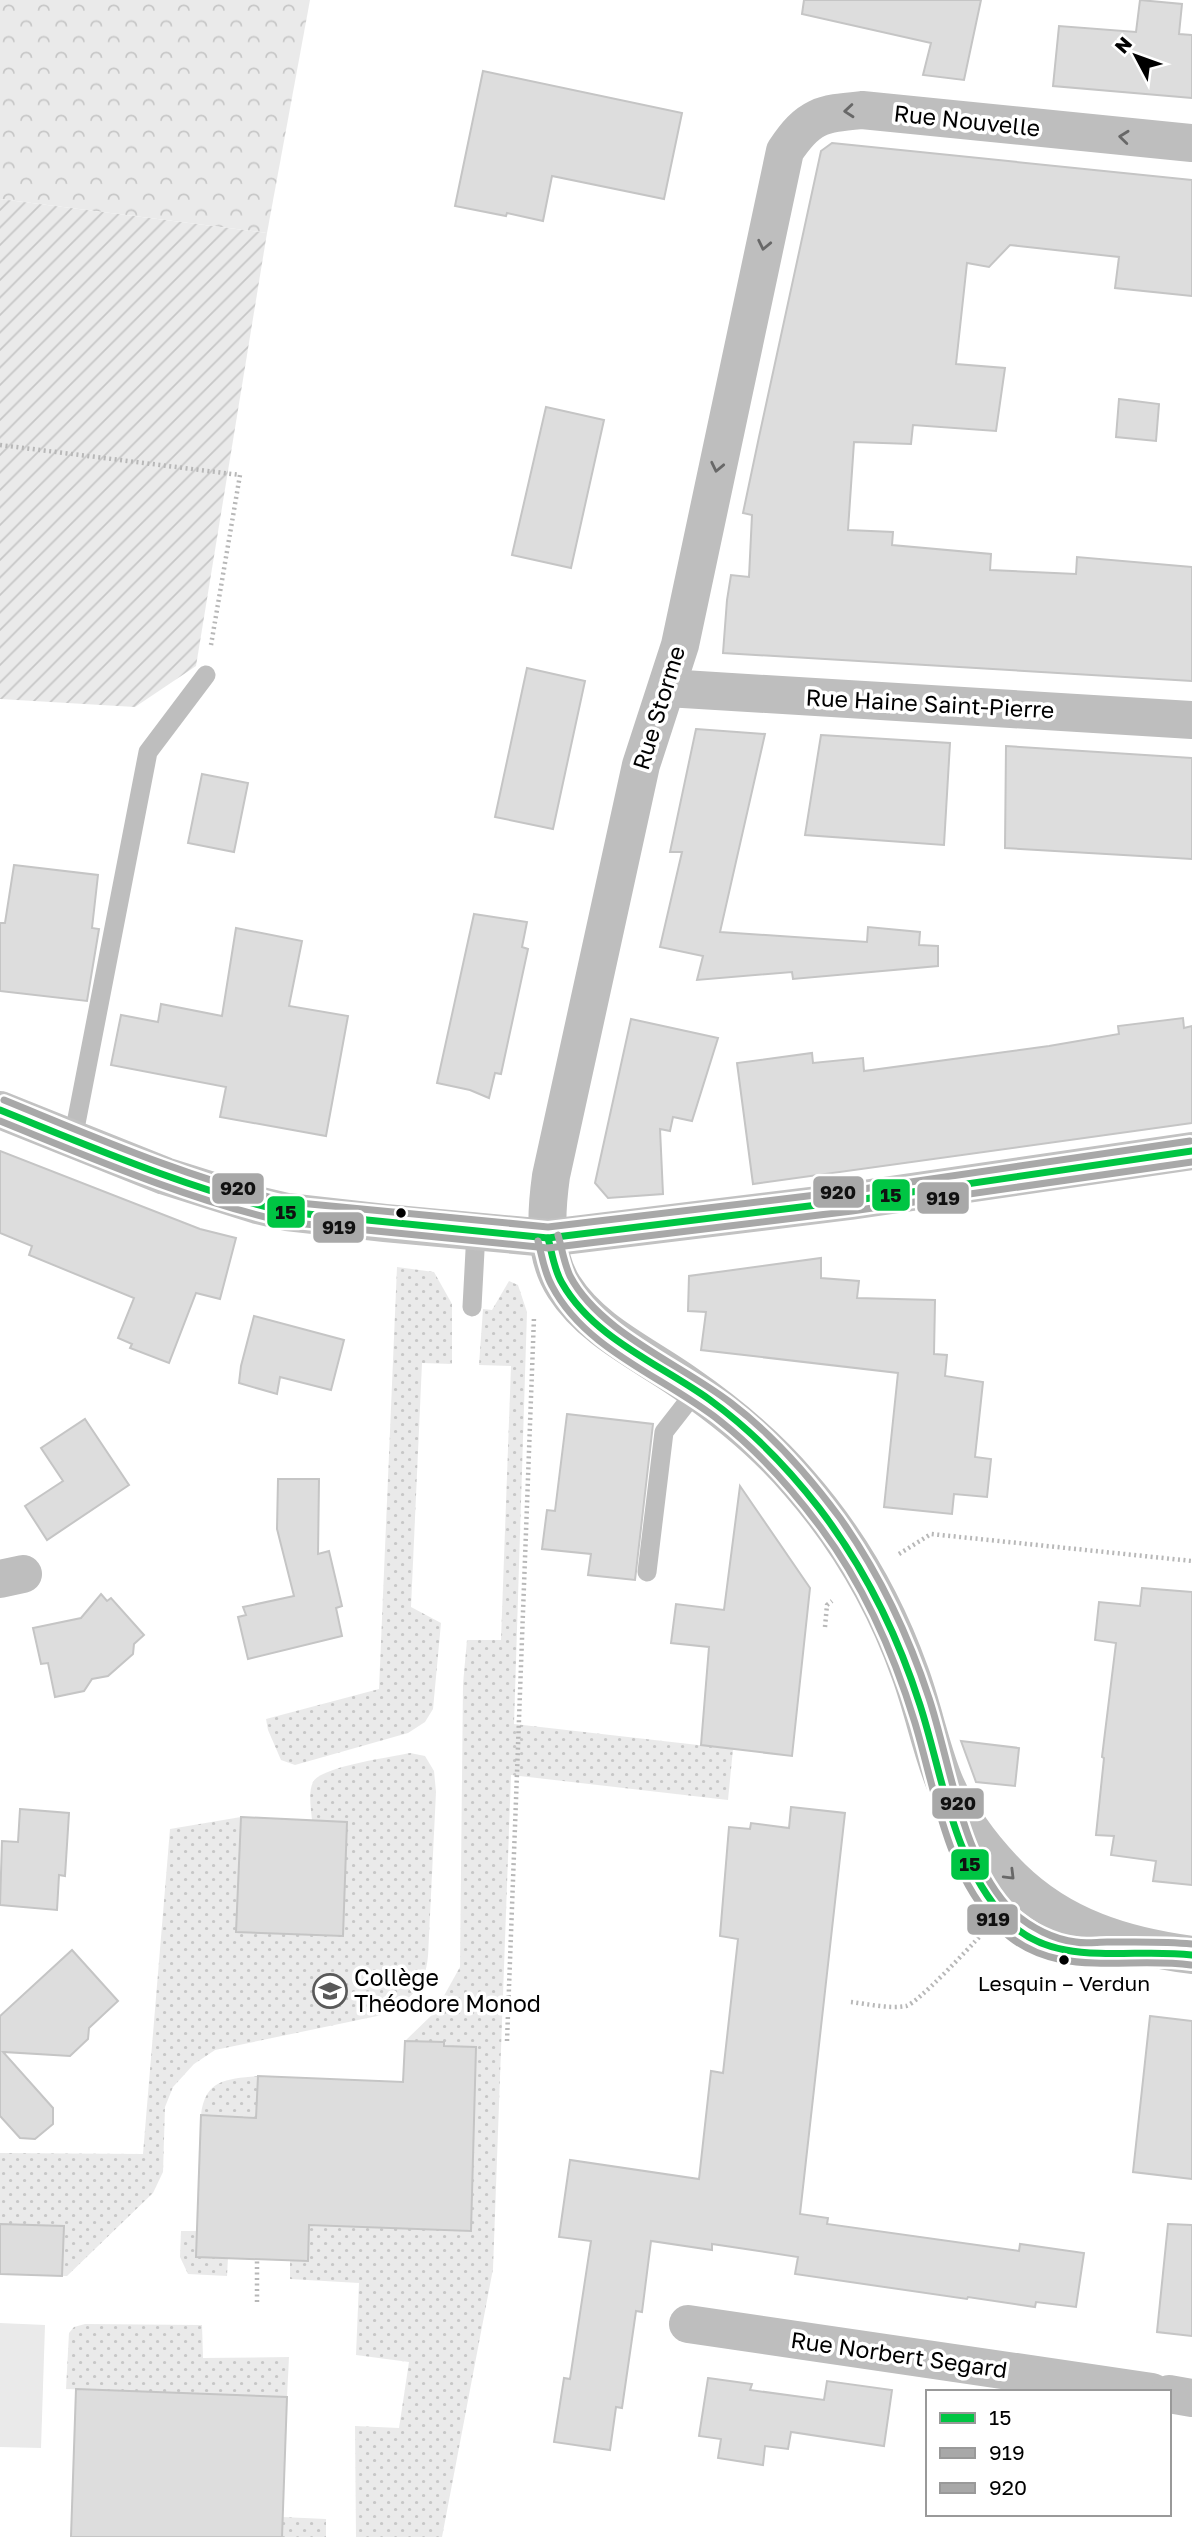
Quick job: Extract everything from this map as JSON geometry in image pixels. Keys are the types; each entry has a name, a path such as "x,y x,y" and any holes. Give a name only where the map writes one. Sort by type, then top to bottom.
{"street":[{"name":"Rue Nouvelle","path":"778,178 785,151 797,133 811,120 834,113 862,110 1192,144"},
{"name":"Rue Storme","path":"778,178 680,645 641,765 554,1163 547,1206 548,1238 554,1265 563,1286 579,1307 604,1329 724,1411 763,1445 799,1483 838,1531 884,1608 910,1673 943,1780 967,1823 1011,1877 1048,1908 1099,1935 1181,1953"},
{"name":"Rue Haine Saint-Pierre","path":"667,688 1192,720"},
{"path":"0,1110 165,1176 257,1205 287,1212 548,1238 850,1201 1192,1151"},
{"name":"Rue Norbert Segard","path":"688,2324 1138,2390"},
{"path":"1171,2394 1192,2398"}],"lane":[{"path":"74,1139 148,752 206,675"},
{"path":"472,1307 476,1232"},
{"path":"647,1573 664,1432 696,1391"},
{"path":"943,1780 950,1813 979,1886 1000,1914 1020,1932 1046,1947 1073,1953 1181,1953"}],"path":[{"path":"0,445 240,475 206,675"},
{"path":"507,2041 534,1331"},
{"path":"864,1576 931,1534 1192,1561"},
{"path":"851,2002 910,2005 1000,1914"},
{"path":"257,2260 257,2302"}],"green space":[{"path":"0,0 310,0 267,233 0,199"},
{"path":"0,199 267,233 196,666 135,707 0,699"},
{"path":"397,1267 434,1272 452,1304 452,1364 422,1363 411,1607 441,1623 433,1709 425,1722 408,1733 295,1765 281,1760 266,1719 379,1689"},
{"path":"509,1281 518,1285 527,1312 514,1724 733,1749 728,1800 511,1775 493,2269 442,2537 356,2537 355,2426 399,2428 409,2362 356,2355 359,2283 290,2279 290,2261 308,2261 309,2225 471,2231 474,2132 398,2130 404,2073 443,2042 405,2041 435,2012 460,1967 463,1684 467,1640 501,1640 511,1366 479,1365 483,1309 492,1310"},
{"path":"410,1753 425,1756 434,1771 436,1792 428,1956 419,1985 408,1998 382,2015 215,2050 194,2064 173,2087 165,2107 163,2172 153,2193 67,2276 62,2276 64,2226 0,2224 0,2153 143,2154 170,1829 241,1817 237,1932 342,1936 347,1822 312,1820 311,1786 318,1777 328,1772 357,1763"},
{"path":"258,2076 256,2117 201,2115 207,2094 219,2083"},
{"path":"181,2231 197,2231 196,2257 228,2258 227,2276 188,2274 180,2257"},
{"path":"0,2323 45,2325 41,2448 0,2447"},
{"path":"85,2324 202,2325 203,2358 289,2357 287,2397 66,2389 69,2333 74,2327"},
{"path":"282,2517 326,2519 326,2537 282,2537"}],"building":[{"path":"804,0 981,0 964,80 923,75 931,43 802,14"},
{"path":"1140,0 1182,4 1179,34 1192,35 1192,98 1053,86 1059,26 1136,32"},
{"path":"483,71 682,113 664,199 552,176 543,221 455,206"},
{"path":"832,143 1192,180 1192,296 1115,288 1119,257 1010,245 989,267 967,263 956,364 1005,368 996,431 913,425 911,444 854,442 848,530 893,532 892,545 991,554 990,570 1076,574 1077,557 1192,567 1192,681 723,653 731,575 749,577 752,515 743,513 759,437 821,151"},
{"path":"1119,399 1159,404 1156,441 1116,437"},
{"path":"546,407 604,420 571,568 512,555"},
{"path":"527,668 585,681 553,829 495,817"},
{"path":"696,729 765,734 720,932 867,942 868,927 920,932 919,945 938,946 938,966 793,979 792,972 697,980 703,956 660,947 682,852 670,852"},
{"path":"821,735 950,743 944,845 805,835"},
{"path":"1006,746 1192,758 1192,859 1005,848"},
{"path":"202,774 248,783 234,852 188,843"},
{"path":"14,865 98,875 92,928 99,929 87,1001 0,991 0,923 5,923"},
{"path":"474,914 527,922 522,947 528,949 501,1074 495,1073 489,1098 470,1090 437,1083"},
{"path":"236,928 302,941 289,1006 348,1016 326,1136 220,1117 226,1087 111,1065 121,1015 158,1022 161,1004 222,1016"},
{"path":"1183,1018 1184,1028 1192,1026 1192,1123 753,1184 737,1063 812,1053 813,1063 863,1058 864,1071 1049,1046 1119,1034 1118,1026"},
{"path":"631,1019 718,1038 692,1121 673,1117 670,1131 660,1129 663,1194 608,1198 595,1183"},
{"path":"0,1151 200,1229 236,1238 220,1299 196,1293 169,1363 130,1348 132,1344 118,1338 134,1298 29,1255 32,1246 0,1233"},
{"path":"821,1258 821,1278 859,1281 857,1298 935,1300 934,1354 947,1355 945,1376 983,1382 975,1457 991,1459 987,1497 954,1494 952,1514 884,1507 898,1373 701,1350 706,1312 688,1311 689,1276"},
{"path":"254,1316 344,1340 331,1390 280,1377 277,1394 239,1383"},
{"path":"567,1414 653,1424 635,1580 588,1575 591,1554 542,1549 547,1510 555,1511"},
{"path":"85,1419 129,1485 47,1540 25,1506 63,1481 41,1448"},
{"path":"278,1479 319,1479 318,1554 329,1551 342,1606 336,1608 342,1636 248,1659 238,1617 246,1615 243,1607 294,1596 277,1529"},
{"path":"740,1486 810,1588 792,1756 701,1745 709,1647 671,1643 676,1604 724,1610"},
{"path":"1142,1588 1192,1592 1192,1885 1153,1881 1156,1861 1111,1855 1114,1836 1096,1835 1102,1757 1116,1643 1095,1640 1099,1602 1140,1606"},
{"path":"101,1594 107,1601 111,1598 144,1635 134,1644 133,1654 108,1676 92,1679 84,1691 55,1697 48,1663 41,1664 33,1628 81,1618"},
{"path":"961,1741 1019,1748 1015,1786 976,1782"},
{"path":"791,1807 845,1813 800,2214 828,2218 827,2224 1019,2251 1020,2244 1084,2253 1076,2307 1036,2302 1035,2307 795,2274 798,2257 712,2244 712,2250 651,2241 642,2312 636,2311 622,2408 616,2407 610,2450 554,2442 564,2378 570,2379 591,2241 559,2237 570,2160 699,2179 711,2071 723,2073 738,1939 720,1936 729,1827 750,1829 751,1823 789,1828"},
{"path":"20,1809 69,1813 65,1876 59,1875 57,1910 0,1905 2,1841 18,1842"},
{"path":"241,1817 347,1822 343,1936 236,1932"},
{"path":"72,1950 118,2001 89,2028 88,2039 70,2056 3,2052 53,2108 53,2124 35,2139 20,2138 0,2116 0,2016"},
{"path":"1150,2016 1192,2021 1192,2179 1133,2172"},
{"path":"405,2041 444,2042 444,2046 476,2047 471,2231 309,2225 308,2261 196,2257 201,2115 256,2118 258,2076 403,2082"},
{"path":"0,2224 64,2226 62,2276 0,2274"},
{"path":"1168,2224 1192,2225 1192,2336 1157,2332"},
{"path":"708,2378 752,2384 750,2390 824,2400 827,2381 892,2390 884,2446 791,2432 788,2449 765,2446 763,2465 718,2458 721,2439 699,2436"},
{"path":"76,2389 287,2397 282,2537 71,2537"}],"transit line":[{"name":"920","path":"4,1100 180,1170 289,1202 548,1227 849,1191 1190,1141"},
{"name":"15","path":"0,1110 177,1180 287,1212 548,1238 850,1201 1192,1151"},
{"name":"919","path":"0,1121 176,1190 285,1222 548,1248 852,1211 1192,1162"},
{"name":"920","path":"558,1235 570,1276 583,1296 621,1331 731,1403 790,1457 840,1518 880,1582 912,1651 937,1724 970,1841 996,1892 1014,1913 1043,1932 1068,1941 1192,1944"},
{"name":"15","path":"548,1238 559,1278 575,1303 629,1349 691,1387 740,1424 795,1478 835,1530 865,1577 901,1652 920,1705 961,1845 988,1896 1006,1919 1025,1935 1070,1951 1192,1955"},
{"name":"919","path":"538,1241 552,1286 567,1309 585,1328 606,1346 698,1405 734,1433 786,1485 837,1550 865,1597 898,1672 955,1857 981,1906 999,1927 1019,1944 1065,1960 1191,1965"}],"place":[{"name":"Lesquin – Verdun","path":"1064,1960"},
{"name":"Collège Théodore Monod","path":"330,1991"}]}
